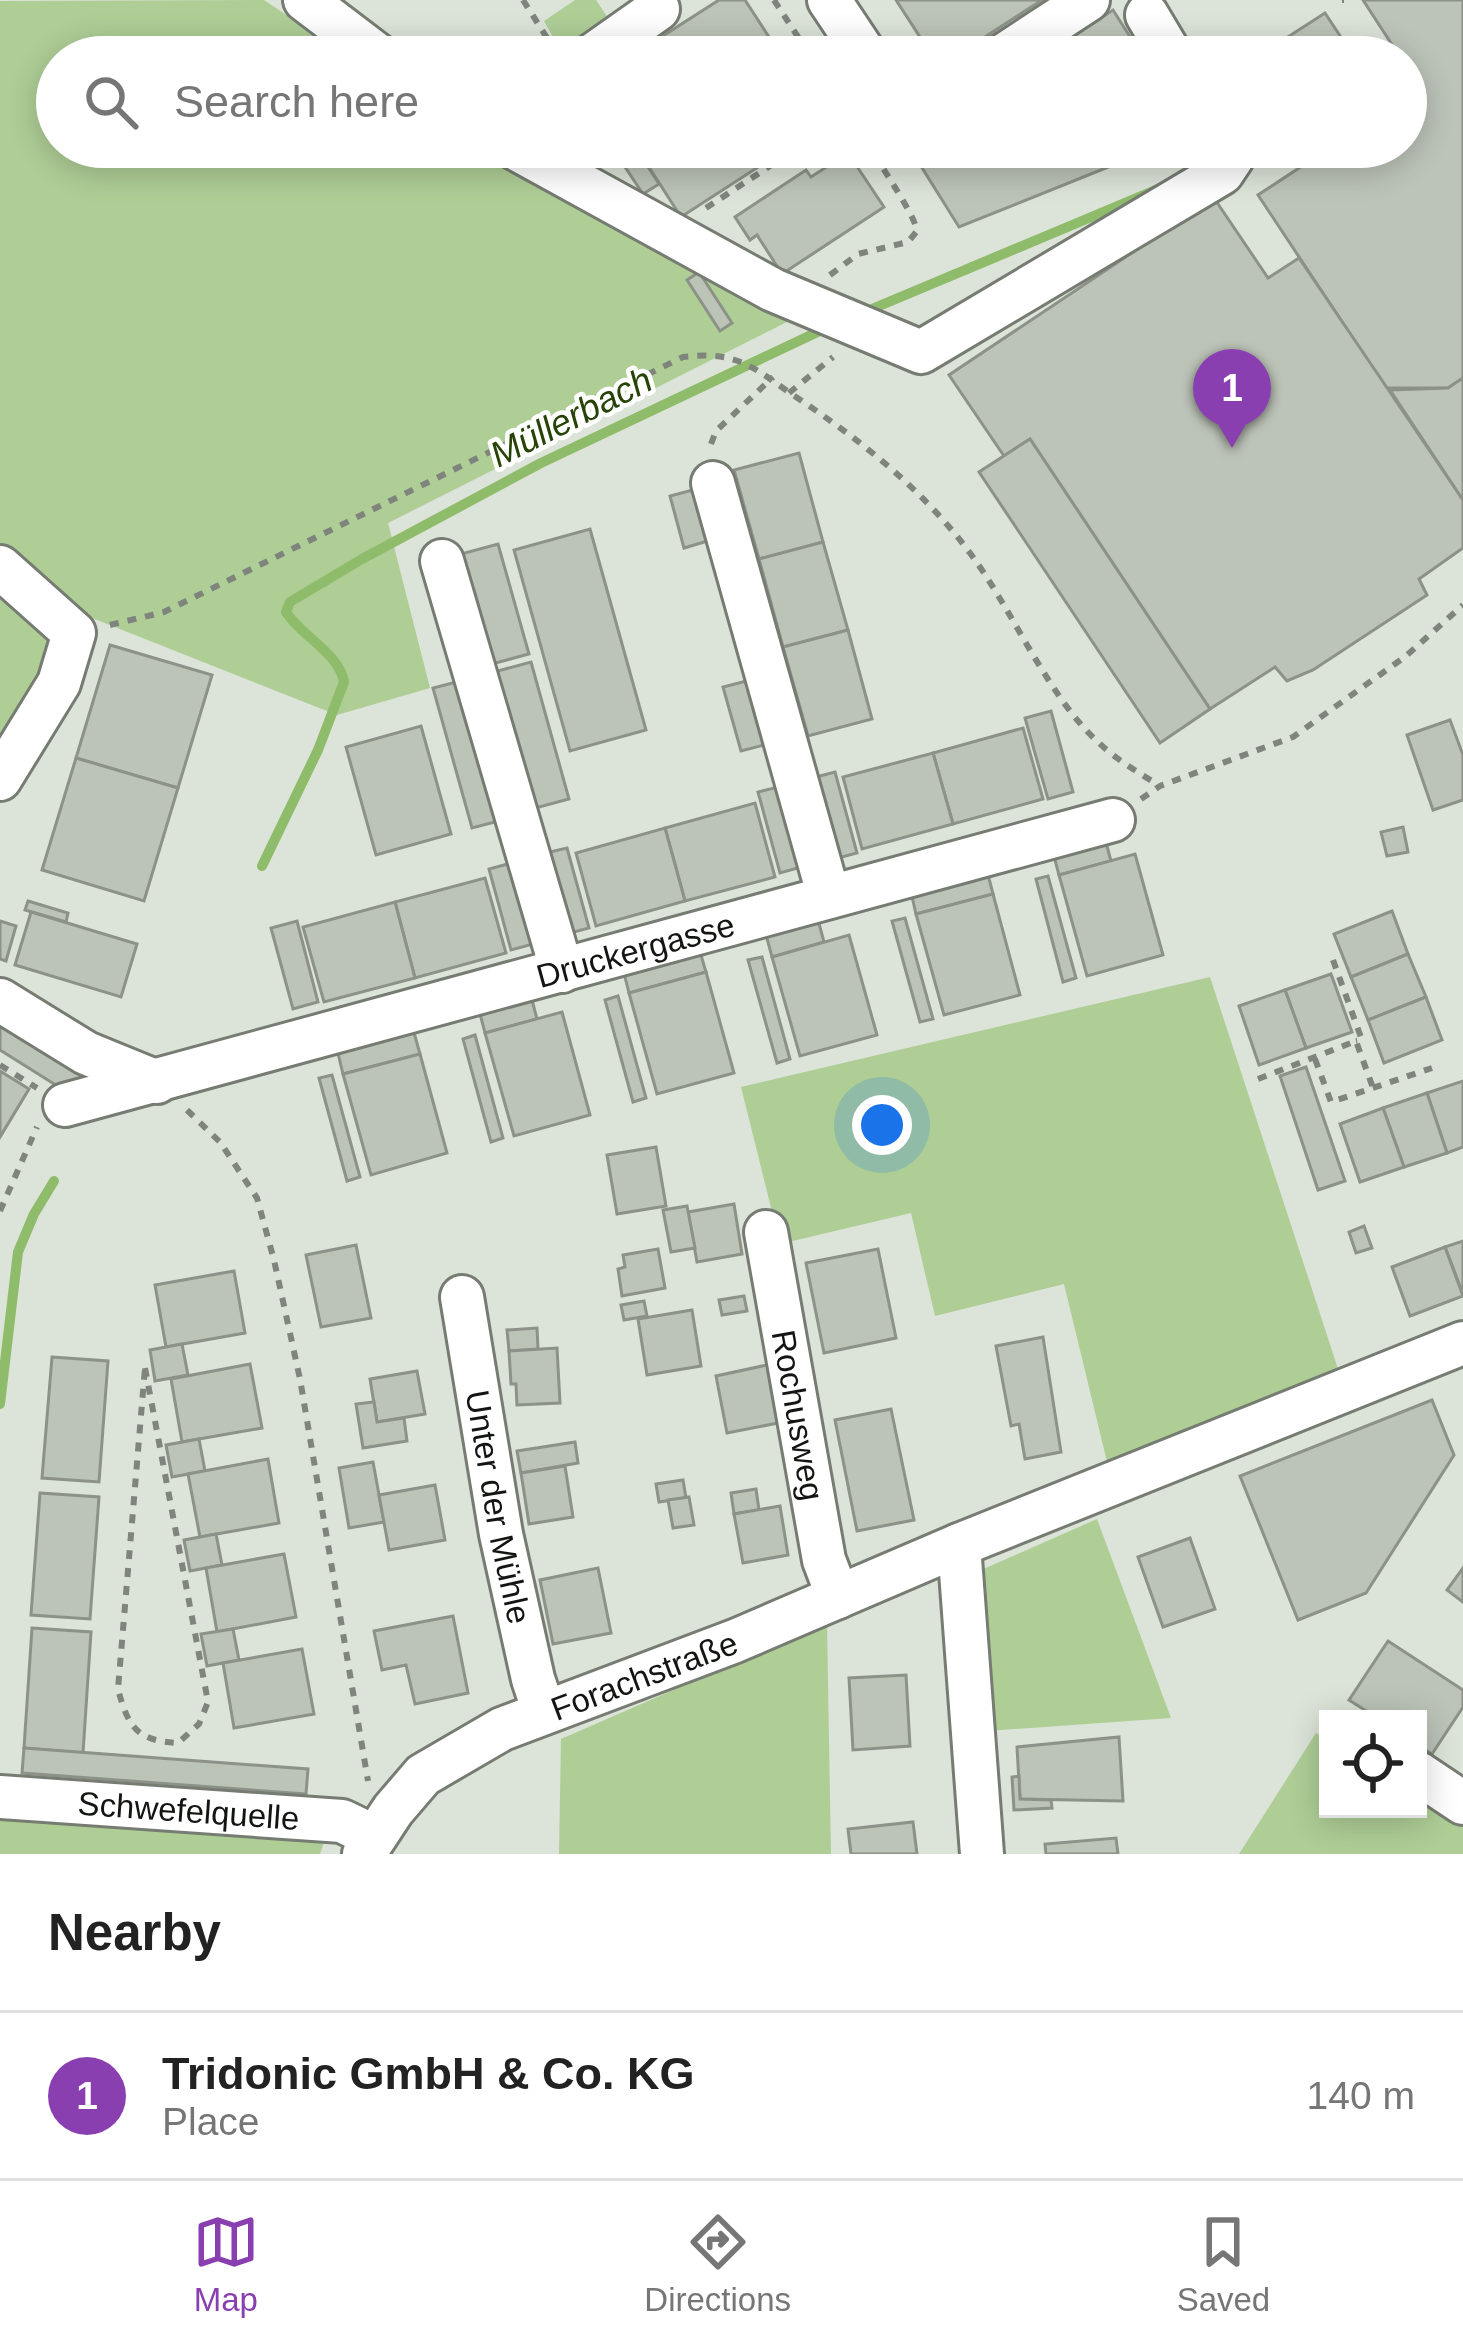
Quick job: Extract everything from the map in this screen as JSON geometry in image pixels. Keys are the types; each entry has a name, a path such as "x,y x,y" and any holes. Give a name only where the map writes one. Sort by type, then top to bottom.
{"street":[{"path":"305,0 352,36"},
{"path":"829,0 853,36"},
{"path":"1033,36 1088,0"},
{"path":"617,36 660,3"},
{"path":"1151,5 1164,36"},
{"path":"551,168 816,308 921,352 1225,168"},
{"path":"713,483 829,897"},
{"path":"442,561 562,971"},
{"path":"0,566 74,633 58,683 0,779"},
{"name":"Druckergasse","path":"53,1110 1113,820"},
{"path":"0,1000 86,1053 157,1082"},
{"name":"Rochusweg","path":"766,1232 824,1560 838,1597"},
{"name":"Unter der Mühle","path":"462,1298 501,1534 544,1712"},
{"name":"Forachstraße","path":"377,1833 423,1775 502,1730 735,1641 959,1545 1463,1343"},
{"path":"959,1545 982,1854"},
{"path":"1427,1779 1463,1803"},
{"name":"Schwefelquelle","path":"0,1797 342,1821 377,1833"}],"path":[{"path":"523,0 546,36"},
{"path":"774,0 797,36"},
{"path":"668,233 767,168"},
{"path":"816,308 859,254 908,242 917,231 915,220 881,168"},
{"path":"74,633 164,612 683,357 729,357 764,372 850,433 903,478 969,551 1097,742 1160,786 1293,737 1406,656 1463,605"},
{"path":"789,393 815,370"},
{"path":"713,483 718,476 711,438 772,377"},
{"path":"1258,1079 1362,1040 1333,960"},
{"path":"1357,1041 1373,1088"},
{"path":"1314,1058 1331,1102 1432,1068"},
{"path":"157,1082 220,1142 257,1198 300,1379 377,1833"},
{"path":"0,1210 53,1110"},
{"path":"145,1368 208,1702 199,1724 178,1743 151,1742 126,1720 118,1689 145,1368"}],"green space":[{"path":"264,0 318,36 36,36 36,168 521,168 795,318 388,523 430,688 337,715 87,616 0,740 0,1"},
{"path":"575,0 596,0 608,18 631,6 584,36 552,36 544,21"},
{"path":"1210,977 1340,1375 1109,1470 1064,1284 935,1316 911,1213 780,1244 741,1087"},
{"path":"1097,1519 1171,1718 986,1731 979,1571"},
{"path":"827,1623 831,1854 559,1854 561,1739"},
{"path":"1316,1733 1319,1818 1427,1818 1427,1799 1463,1821 1463,1854 1239,1854"},
{"path":"0,1817 325,1839 320,1854 0,1854"}],"building":[{"path":"719,0 745,0 768,36 663,36"},
{"path":"896,0 1042,0 986,36 919,36"},
{"path":"1363,0 1463,0 1463,378 1448,388 1386,388 1258,195 1299,168 1427,168 1427,36 1386,36"},
{"path":"1113,10 1130,36 1073,36"},
{"path":"1325,13 1340,36 1289,36"},
{"path":"626,168 649,168 659,184 643,194"},
{"path":"650,168 757,168 681,217"},
{"path":"825,168 858,168 884,207 782,274 757,235 750,240 735,217 806,170 811,177"},
{"path":"922,168 1106,168 959,227"},
{"path":"1214,198 1268,278 1299,258 1463,500 1463,548 1419,579 1427,595 1313,670 1287,681 1275,667 1210,709 1030,439 1004,456 949,375"},
{"path":"699,272 732,323 720,331 687,280"},
{"path":"1463,378 1463,500 1390,390 1448,388"},
{"path":"1030,439 1210,709 1160,743 979,472"},
{"path":"799,453 823,542 759,559 734,470"},
{"path":"696,489 711,540 684,548 670,496"},
{"path":"590,529 646,730 570,751 514,550"},
{"path":"823,542 848,630 783,647 759,559"},
{"path":"498,544 529,654 492,664 461,554"},
{"path":"848,630 872,719 808,736 783,647"},
{"path":"110,645 212,675 178,788 76,758"},
{"path":"531,662 569,799 532,809 494,672"},
{"path":"750,680 768,744 741,751 723,687"},
{"path":"460,681 499,821 472,828 433,688"},
{"path":"1051,711 1073,792 1048,799 1025,718"},
{"path":"1450,720 1463,755 1463,800 1433,810 1407,735"},
{"path":"421,726 451,834 376,855 346,747"},
{"path":"1023,728 1043,799 953,824 933,753"},
{"path":"933,753 953,824 862,849 843,777"},
{"path":"76,758 178,788 144,901 42,870"},
{"path":"835,772 857,853 831,860 808,779"},
{"path":"782,786 805,866 780,873 758,792"},
{"path":"755,803 775,877 685,901 665,828"},
{"path":"1403,827 1408,852 1387,856 1381,832"},
{"path":"665,828 685,901 596,926 576,853"},
{"path":"1104,835 1111,861 1059,875 1052,849"},
{"path":"567,848 589,928 563,935 541,854"},
{"path":"1135,854 1163,955 1087,976 1059,875"},
{"path":"515,862 537,943 511,950 489,869"},
{"path":"986,867 993,894 916,914 910,888"},
{"path":"1048,876 1076,978 1063,982 1036,879"},
{"path":"485,878 506,953 415,978 395,902"},
{"path":"993,894 1020,995 944,1015 916,914"},
{"path":"28,901 68,913 66,922 25,910"},
{"path":"395,902 415,978 324,1002 303,927"},
{"path":"1392,911 1408,954 1351,977 1334,934"},
{"path":"31,912 137,944 121,997 15,965"},
{"path":"817,916 824,942 772,957 765,931"},
{"path":"905,918 933,1019 920,1022 892,921"},
{"path":"0,921 16,926 6,961 0,959"},
{"path":"297,921 318,1002 293,1009 271,928"},
{"path":"849,935 877,1035 800,1056 772,957"},
{"path":"698,945 706,972 629,993 623,969"},
{"path":"1408,954 1426,997 1368,1020 1351,977"},
{"path":"762,957 790,1059 777,1063 748,960"},
{"path":"706,972 734,1073 657,1094 629,993"},
{"path":"1331,974 1352,1032 1306,1048 1285,990"},
{"path":"1285,990 1306,1048 1259,1065 1239,1006"},
{"path":"531,996 537,1019 485,1033 479,1010"},
{"path":"618,996 646,1098 633,1102 605,1000"},
{"path":"1426,997 1442,1040 1384,1063 1368,1020"},
{"path":"562,1012 590,1115 514,1136 485,1033"},
{"path":"0,1018 84,1071 70,1094 0,1050"},
{"path":"413,1029 420,1054 343,1074 337,1049"},
{"path":"475,1035 503,1138 491,1142 463,1039"},
{"path":"420,1054 447,1153 371,1175 343,1074"},
{"path":"1306,1067 1345,1181 1318,1190 1280,1076"},
{"path":"0,1071 29,1089 0,1137"},
{"path":"332,1075 360,1177 347,1181 319,1078"},
{"path":"1463,1081 1463,1147 1447,1153 1427,1093"},
{"path":"1427,1093 1447,1153 1404,1167 1383,1108"},
{"path":"1383,1108 1404,1167 1360,1182 1340,1124"},
{"path":"656,1147 666,1206 617,1214 607,1155"},
{"path":"734,1204 742,1254 697,1262 688,1212"},
{"path":"687,1206 695,1248 671,1252 663,1210"},
{"path":"1364,1226 1372,1248 1356,1253 1349,1232"},
{"path":"1463,1241 1463,1294 1445,1247"},
{"path":"356,1245 371,1318 321,1327 306,1255"},
{"path":"1445,1247 1463,1296 1410,1316 1392,1267"},
{"path":"658,1249 665,1288 622,1296 618,1269 625,1267 623,1255"},
{"path":"878,1249 896,1338 824,1353 806,1263"},
{"path":"234,1271 245,1333 166,1347 155,1285"},
{"path":"744,1296 747,1311 722,1315 719,1300"},
{"path":"644,1301 647,1316 624,1320 621,1305"},
{"path":"692,1310 701,1366 647,1375 638,1319"},
{"path":"537,1328 538,1349 509,1351 507,1330"},
{"path":"1043,1337 1061,1452 1025,1459 1019,1424 1011,1426 996,1346"},
{"path":"182,1344 188,1375 155,1381 150,1350"},
{"path":"557,1348 560,1403 517,1405 509,1351"},
{"path":"52,1357 108,1361 99,1482 42,1478"},
{"path":"250,1364 262,1428 182,1442 171,1379"},
{"path":"767,1365 778,1423 727,1433 716,1376"},
{"path":"417,1371 425,1414 377,1422 370,1379"},
{"path":"1432,1400 1454,1455 1366,1593 1298,1620 1240,1476"},
{"path":"374,1402 377,1422 404,1418 407,1441 363,1448 356,1404"},
{"path":"891,1409 914,1520 857,1531 835,1420"},
{"path":"199,1439 205,1471 172,1477 166,1445"},
{"path":"575,1442 578,1463 521,1473 517,1451"},
{"path":"268,1459 279,1523 200,1537 188,1474"},
{"path":"373,1462 384,1522 349,1528 339,1468"},
{"path":"565,1466 573,1517 529,1524 521,1473"},
{"path":"683,1480 686,1498 659,1502 656,1484"},
{"path":"435,1485 445,1540 389,1550 379,1495"},
{"path":"756,1489 759,1510 734,1514 731,1493"},
{"path":"40,1493 99,1497 90,1619 31,1615"},
{"path":"689,1497 694,1525 673,1528 668,1500"},
{"path":"780,1506 788,1555 743,1563 734,1514"},
{"path":"216,1534 222,1565 190,1571 184,1540"},
{"path":"1190,1538 1215,1609 1163,1627 1138,1557"},
{"path":"284,1554 296,1617 217,1632 206,1568"},
{"path":"598,1568 611,1633 553,1644 540,1580"},
{"path":"1463,1568 1463,1602 1447,1590"},
{"path":"453,1616 468,1693 415,1704 406,1665 382,1670 374,1631"},
{"path":"32,1628 91,1632 83,1753 24,1748"},
{"path":"233,1629 239,1660 207,1666 201,1634"},
{"path":"1388,1641 1463,1690 1463,1707 1432,1754 1427,1751 1427,1710 1365,1710 1349,1700"},
{"path":"302,1649 314,1714 234,1728 223,1663"},
{"path":"906,1675 910,1746 853,1750 849,1678"},
{"path":"1119,1737 1123,1801 1020,1799 1017,1747"},
{"path":"24,1748 308,1769 306,1794 22,1773"},
{"path":"1019,1776 1020,1799 1051,1800 1052,1808 1014,1810 1012,1777"},
{"path":"913,1822 917,1854 851,1854 848,1829"},
{"path":"1116,1838 1118,1854 1046,1854 1045,1844"}],"waterway":[{"name":"Müllerbach","path":"860,314 1158,189"},
{"name":"Müllerbach","path":"262,866 318,750 344,682 335,662 286,612 290,602 541,463 826,328"},
{"name":"Müllerbach","path":"0,1404 18,1252 54,1181"}],"place":[{"name":"Tridonic GmbH & Co. KG","path":"1232,448"}]}
